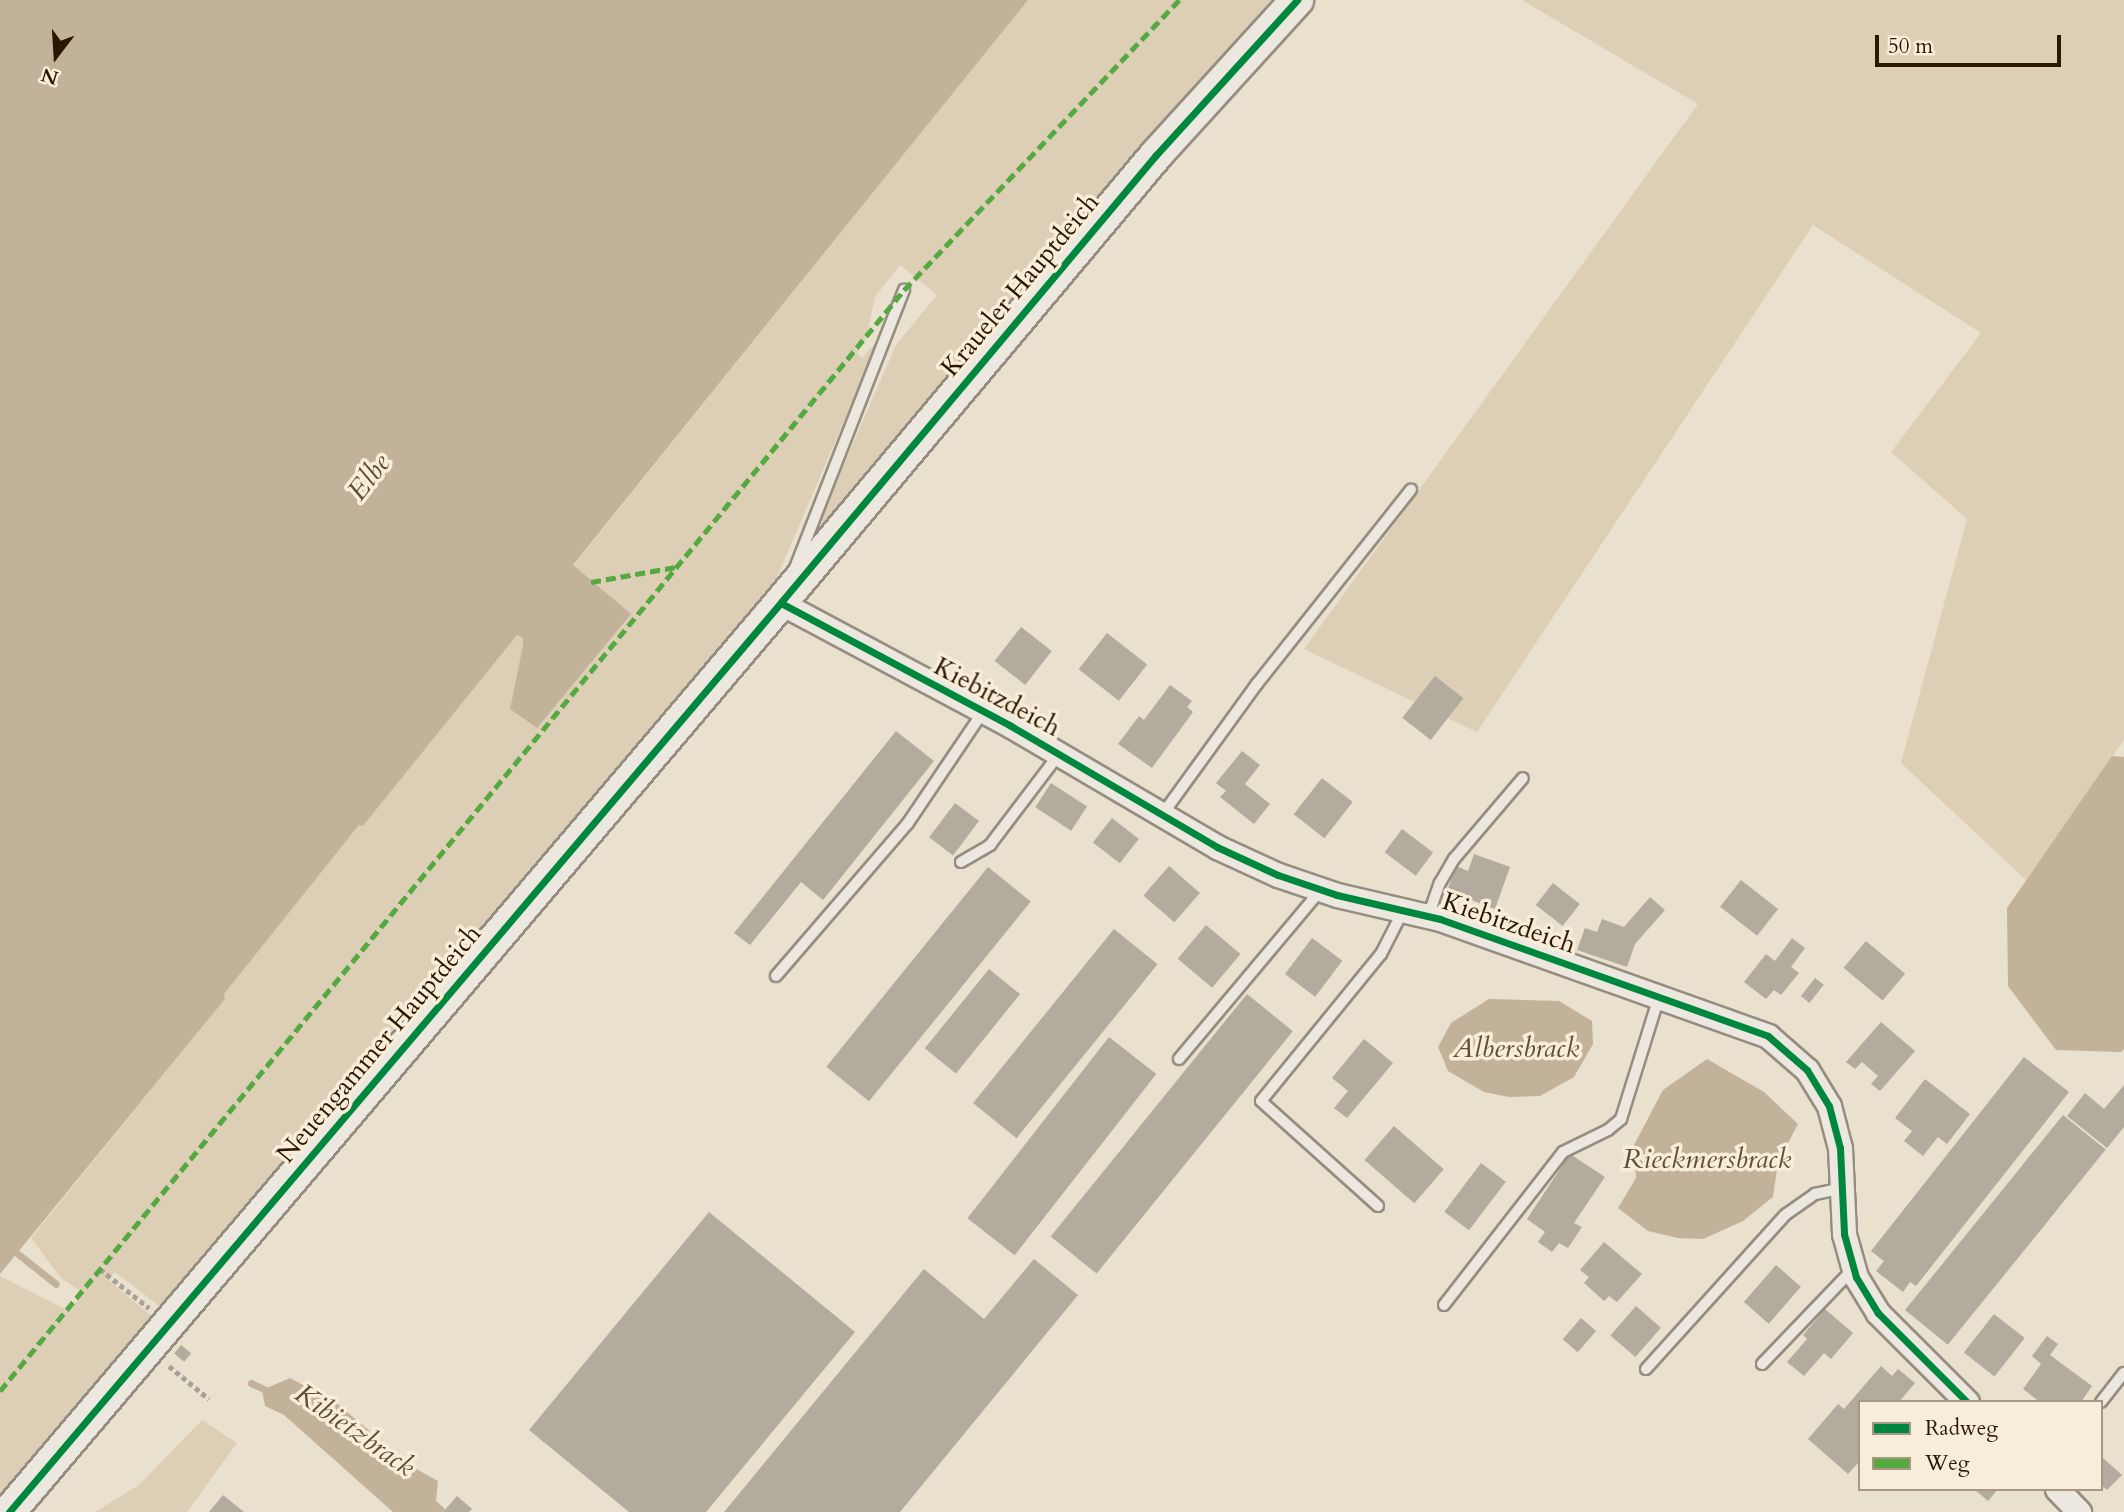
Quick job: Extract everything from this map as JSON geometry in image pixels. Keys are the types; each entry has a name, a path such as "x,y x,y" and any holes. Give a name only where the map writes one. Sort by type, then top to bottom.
{"street":[{"name":"Kraueler Hauptdeich","path":"782,602 1156,155 1297,0"},
{"name":"Kiebitzdeich","path":"782,602 1059,754 1217,847 1321,890 1428,916 1768,1036 1807,1070 1829,1106 1840,1148 1844,1188 1844,1234 1854,1268 1878,1313 1965,1400"},
{"name":"Neuengammer Hauptdeich","path":"9,1512 782,602"},
{"path":"2059,1491 2079,1512"}],"lane":[{"path":"782,602 904,290"},
{"path":"1162,815 1257,684 1411,490"},
{"path":"776,976 908,823 983,712"},
{"path":"961,862 990,845 1059,754"},
{"path":"1428,916 1440,883 1454,859 1523,778"},
{"path":"1179,1059 1321,890"},
{"path":"1378,1206 1261,1101 1381,954 1403,911"},
{"path":"1444,1305 1563,1152 1608,1130 1621,1119 1659,997"},
{"path":"1646,1369 1784,1215 1815,1194 1844,1188"},
{"path":"1762,1364 1854,1268"},
{"path":"2103,1400 2124,1373"}],"path":[{"path":"100,1269 169,1324"},
{"path":"148,1348 209,1399"}],"shaded area":[{"path":"1028,0 1271,0 812,537 896,345 937,295 900,265 875,297 866,339 857,353 862,358 880,338 776,579 162,1308 115,1272 107,1279 154,1318 0,1502 0,1276 69,1311 83,1293 61,1278 31,1238 225,999 224,994 359,825 363,826 517,635 523,638 523,645 510,709 631,615 573,566"},
{"path":"1522,0 2124,0 2124,740 2026,880 1901,763 1967,519 1891,452 1981,333 1813,225 1477,732 1304,649 1698,104"},
{"path":"202,1420 237,1443 187,1512 95,1512 139,1485"}],"water":[{"name":"Elbe","path":"0,0 1028,0 573,565 631,614 537,728 510,709 523,645 523,638 517,635 363,826 359,825 224,994 225,999 0,1274"},
{"path":"2112,756 2124,757 2124,1049 2121,1052 2056,1050 2008,986 2007,908"},
{"name":"Albersbrack","path":"1489,999 1559,1001 1592,1021 1593,1044 1574,1077 1540,1096 1509,1097 1484,1092 1448,1071 1438,1047 1451,1023"},
{"name":"Rieckmersbrack","path":"1707,1059 1764,1092 1798,1124 1778,1162 1773,1197 1743,1221 1703,1239 1678,1238 1648,1231 1618,1208 1636,1178 1634,1145 1663,1090"},
{"path":"290,1378 307,1387 320,1389 411,1466 438,1481 436,1501 445,1509 443,1512 393,1512 284,1415 265,1406 262,1390"}],"building":[{"path":"1021,627 1052,651 1025,685 995,661"},
{"path":"1107,633 1147,664 1119,701 1079,669"},
{"path":"1435,676 1463,698 1431,740 1402,718"},
{"path":"1170,685 1192,701 1187,707 1193,712 1152,768 1118,744 1139,716 1144,720"},
{"path":"896,731 934,761 823,900 801,882 750,945 734,933"},
{"path":"1242,751 1260,765 1245,784 1270,804 1254,824 1220,797 1226,791 1216,783"},
{"path":"1322,778 1353,802 1324,838 1294,814"},
{"path":"1051,783 1087,806 1071,831 1035,807"},
{"path":"955,803 979,821 953,855 929,837"},
{"path":"1112,818 1139,839 1120,863 1093,842"},
{"path":"1402,829 1433,852 1416,876 1385,852"},
{"path":"1474,854 1510,867 1495,909 1447,891 1456,866 1468,871"},
{"path":"1169,866 1200,893 1174,922 1143,895"},
{"path":"988,867 1031,902 869,1101 826,1067"},
{"path":"1741,880 1778,909 1757,936 1720,907"},
{"path":"1553,883 1580,904 1563,926 1536,905"},
{"path":"1650,897 1665,910 1635,944 1627,967 1577,950 1585,928 1597,932 1602,919 1624,927"},
{"path":"1206,925 1240,954 1212,988 1178,959"},
{"path":"1114,929 1158,964 1017,1138 973,1103"},
{"path":"1312,938 1342,961 1315,997 1285,974"},
{"path":"1792,938 1805,948 1791,967 1799,973 1781,995 1774,990 1766,999 1744,982 1766,954 1775,961"},
{"path":"1866,941 1905,974 1883,1001 1844,968"},
{"path":"989,969 1020,994 956,1073 925,1048"},
{"path":"1815,978 1824,985 1810,1003 1801,996"},
{"path":"1247,994 1293,1031 1097,1274 1051,1236"},
{"path":"1881,1022 1915,1051 1880,1091 1871,1084 1878,1076 1862,1062 1855,1069 1846,1062"},
{"path":"1109,1037 1156,1074 1015,1255 967,1218"},
{"path":"1364,1039 1393,1063 1347,1118 1334,1108 1348,1091 1332,1078"},
{"path":"2024,1057 2069,1092 1916,1286 1910,1282 1903,1292 1876,1271 1884,1261 1871,1251"},
{"path":"1925,1079 1970,1114 1947,1144 1938,1137 1923,1156 1904,1141 1912,1131 1895,1118"},
{"path":"2124,1085 2124,1127 2107,1148 2067,1116 2085,1093 2104,1109"},
{"path":"2063,1115 2106,1150 1948,1345 1905,1310"},
{"path":"1394,1126 1444,1169 1414,1203 1364,1160"},
{"path":"1570,1154 1605,1177 1574,1223 1582,1227 1568,1248 1559,1243 1552,1252 1538,1242 1545,1232 1527,1219"},
{"path":"1481,1163 1506,1182 1469,1230 1444,1212"},
{"path":"709,1212 855,1332 706,1512 629,1512 529,1430"},
{"path":"1604,1242 1642,1274 1617,1302 1609,1296 1604,1301 1584,1283 1589,1277 1580,1270"},
{"path":"1034,1259 1078,1295 900,1512 724,1512 924,1269 984,1319"},
{"path":"1776,1265 1801,1287 1769,1324 1744,1302"},
{"path":"1636,1306 1661,1328 1635,1357 1610,1335"},
{"path":"1825,1309 1853,1333 1831,1359 1824,1353 1804,1376 1787,1362 1807,1339 1803,1335"},
{"path":"1994,1314 2025,1338 1995,1377 1964,1353"},
{"path":"1581,1318 1596,1331 1578,1352 1563,1339"},
{"path":"2047,1336 2058,1344 2050,1355 2092,1386 2082,1400 2037,1400 2023,1389 2041,1364 2032,1356"},
{"path":"181,1345 191,1353 184,1362 174,1354"},
{"path":"1881,1366 1892,1376 1898,1369 1915,1383 1901,1400 1858,1400 1858,1463 1848,1474 1808,1439 1838,1404 1844,1409"},
{"path":"2103,1458 2122,1475 2107,1490 2103,1487"},
{"path":"1976,1491 1996,1491 1988,1501"},
{"path":"223,1495 244,1512 209,1512"},
{"path":"457,1496 472,1509 469,1512 443,1512"}],"waterway":[{"path":"18,1254 56,1284"},
{"name":"Kibietzbrack","path":"251,1383 270,1392"}],"marked path":[{"path":"0,1391 904,290 1179,0"},
{"path":"591,582 676,567"}],"cycle path":[{"path":"9,1512 782,601 1156,155 1297,0"},
{"path":"781,603 1011,726 1217,847 1278,875 1337,895 1440,919 1768,1036 1807,1070 1829,1106 1840,1148 1844,1234 1856,1277 1878,1313 1965,1400"}]}
